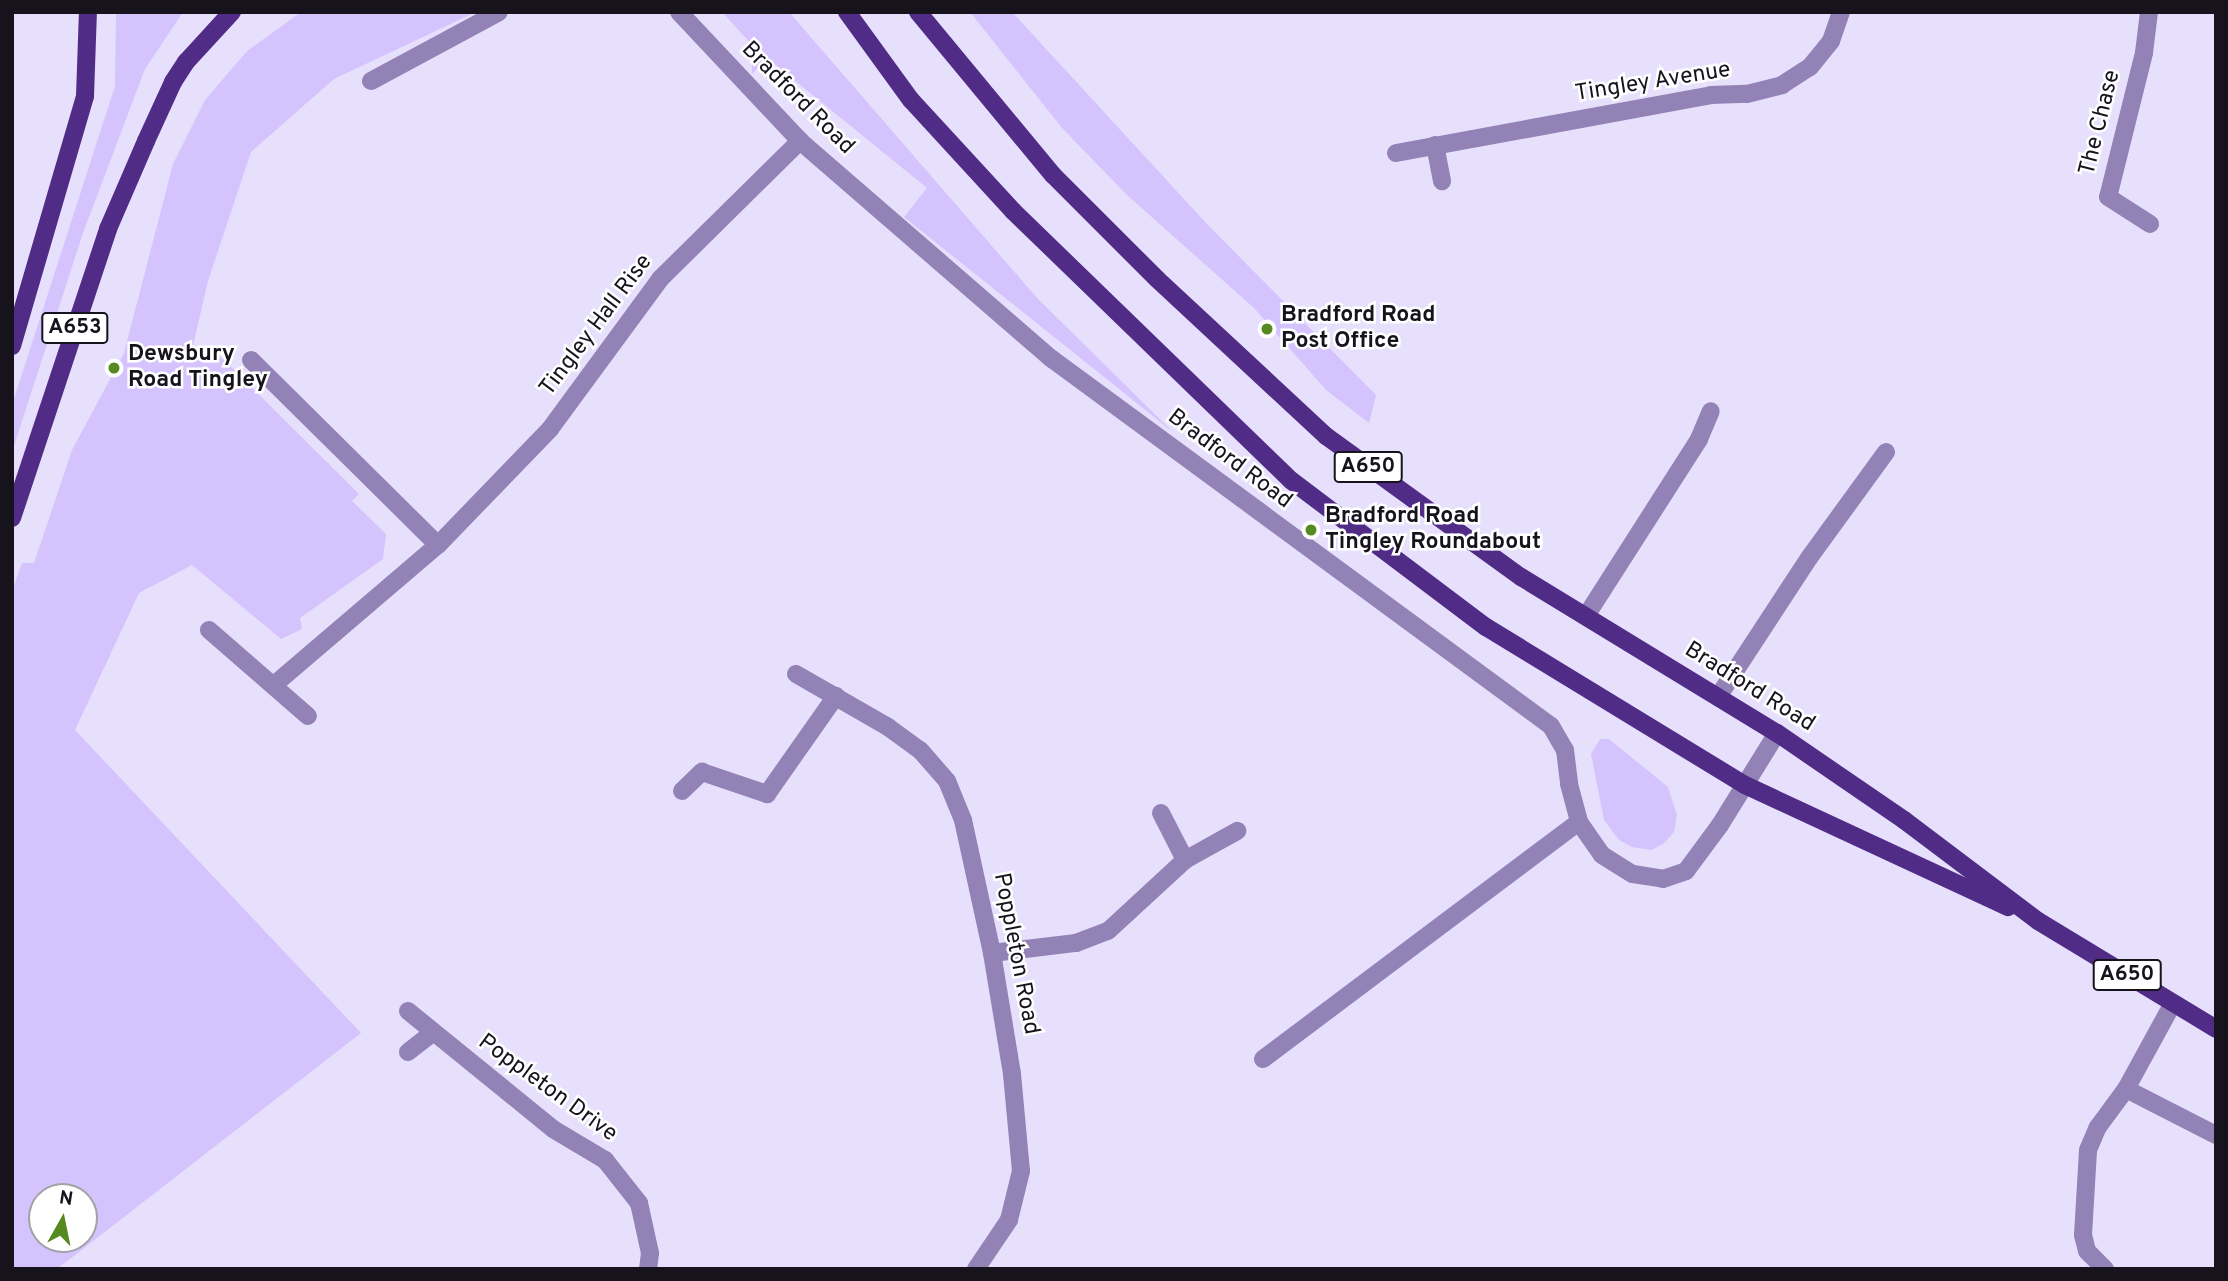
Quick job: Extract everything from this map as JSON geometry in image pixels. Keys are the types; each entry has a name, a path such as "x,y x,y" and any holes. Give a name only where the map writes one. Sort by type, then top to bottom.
{"main road":[{"name":"A653","path":"12,346 85,96 88,12"},
{"name":"A653","path":"12,518 108,229 146,141 180,72 220,22 232,12"},
{"name":"Bradford Road","path":"848,12 911,100 1013,211 1292,481 1486,627 1745,785 2038,921"},
{"name":"Bradford Road","path":"918,12 1053,175 1157,279 1326,436 1521,577 1777,733 1904,820 2038,921 2216,1029"}],"street":[{"path":"371,81 499,12"},
{"name":"Bradford Road","path":"678,12 800,141 1052,359 1550,726 1564,750 1579,822 1602,855 1633,874 1663,878 1686,871 1745,785"},
{"name":"Tingley Avenue","path":"1396,153 1711,95 1747,94 1782,85 1810,67 1831,41 1841,12"},
{"name":"The Chase","path":"2149,12 2144,53 2108,197 2150,224"},
{"name":"Tingley Hall Rise","path":"275,684 438,545 550,429 660,279 800,141"},
{"path":"1435,145 1442,181"},
{"path":"251,360 438,545"},
{"path":"1586,616 1699,439 1711,411"},
{"path":"1718,697 1808,558 1886,452"},
{"path":"209,631 275,684 308,716"},
{"name":"Poppleton Road","path":"796,674 836,696 920,750 947,780 963,821 992,953 1012,1074 1021,1171 1009,1220 976,1269"},
{"path":"682,791 702,772 767,794 836,696"},
{"path":"1745,785 1777,733"},
{"path":"1161,813 1185,860"},
{"path":"1263,1059 1579,822"},
{"path":"992,953 1076,943 1108,931 1185,860 1237,831"},
{"path":"2105,1269 2087,1251 2083,1235 2088,1150 2098,1126 2126,1089 2173,1003"},
{"name":"Poppleton Drive","path":"408,1011 554,1129 605,1160 639,1203 650,1252 648,1269"},
{"path":"408,1052 432,1033"},
{"path":"2126,1089 2216,1136"}],"shaded area":[{"path":"116,12 183,12 145,69 83,233 12,452 12,405 115,86"},
{"path":"301,12 476,12 334,79 251,152 208,281 191,354 222,358 359,494 352,501 386,534 383,559 300,618 302,629 281,639 192,565 139,593 75,730 361,1033 98,1237 98,1183 28,1183 28,1253 78,1253 57,1269 12,1269 12,591 22,563 34,563 72,450 124,353 173,164 205,100 247,51"},
{"path":"722,12 789,12 1037,298 1174,433 904,217 927,188 767,58 752,74 752,45"},
{"path":"970,12 1012,12 1206,223 1376,395 1369,423 1326,390 1254,308 1127,195 1062,128"},
{"path":"1600,739 1609,739 1668,787 1677,815 1674,832 1663,844 1651,850 1632,847 1619,840 1604,820 1591,754"}],"place":[{"name":"Bradford Road Post Office","path":"1267,329"},
{"name":"Dewsbury Road Tingley","path":"114,368"},
{"name":"Bradford Road Tingley Roundabout","path":"1311,530"}]}
